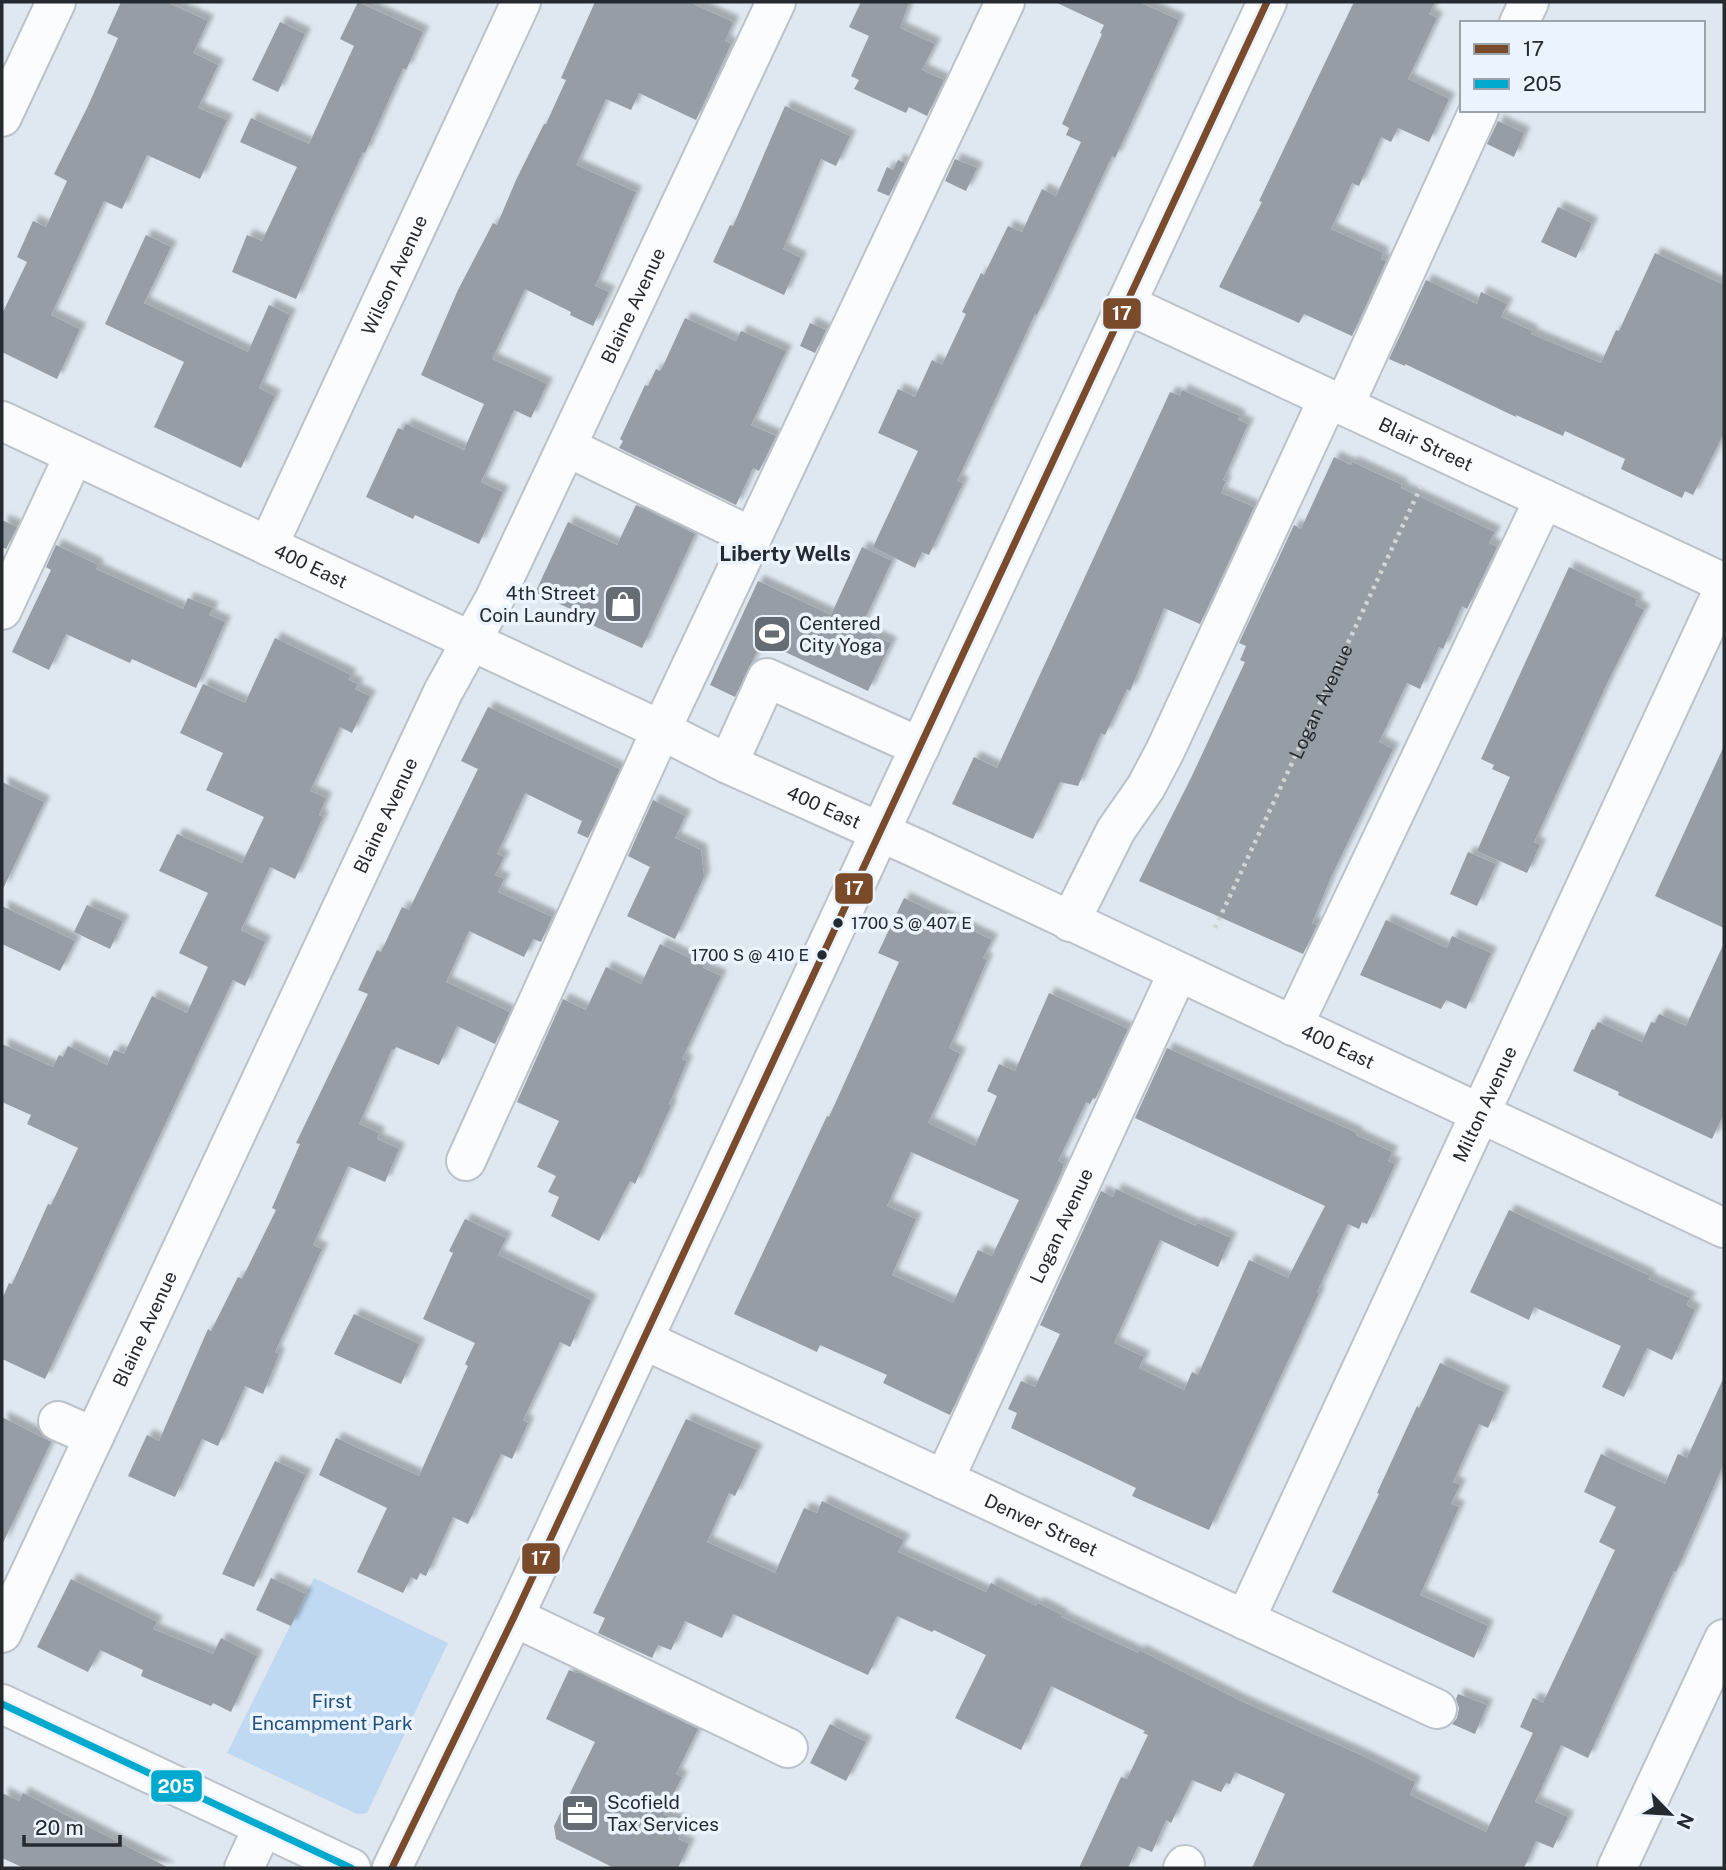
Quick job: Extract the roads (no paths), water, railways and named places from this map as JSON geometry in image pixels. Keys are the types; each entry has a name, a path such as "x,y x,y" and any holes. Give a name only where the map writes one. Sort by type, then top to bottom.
{"street":[{"path":"2,117 55,2"},
{"name":"Wilson Avenue","path":"268,546 522,2"},
{"name":"Blaine Avenue","path":"2,1633 443,692 494,600 776,2"},
{"path":"466,1161 661,730 1004,2"},
{"path":"392,1868 644,1340 1267,2"},
{"path":"1520,21 1529,2"},
{"path":"1070,922 1108,844 1146,788 1165,751 1478,112"},
{"name":"Blair Street","path":"1126,304 1724,586"},
{"name":"400 East","path":"2,421 661,730 728,764 1724,1228"},
{"path":"567,447 752,537"},
{"path":"2,610 74,455"},
{"path":"1293,1026 1544,499"},
{"name":"Milton Avenue","path":"1245,1620 1724,586"},
{"path":"728,764 767,678 920,747"},
{"name":"Logan Avenue","path":"944,1480 1178,972"},
{"name":"Denver Street","path":"644,1340 1437,1709"},
{"path":"58,1421 94,1437"},
{"path":"514,1617 789,1748"},
{"path":"1617,1868 1724,1639"},
{"path":"2,1704 351,1868"},
{"path":"244,1868 263,1827"}],"place":[{"name":"4th Street Coin Laundry","path":"623,604"},
{"name":"Centered City Yoga","path":"772,634"},
{"name":"1700 S @ 407 E","path":"838,923"},
{"name":"1700 S @ 410 E","path":"822,955"},
{"name":"Scofield Tax Services","path":"580,1813"}],"district":[{"name":"Liberty Wells","path":"785,553"}],"park label":[{"name":"First Encampment Park","path":"332,1712"}]}
